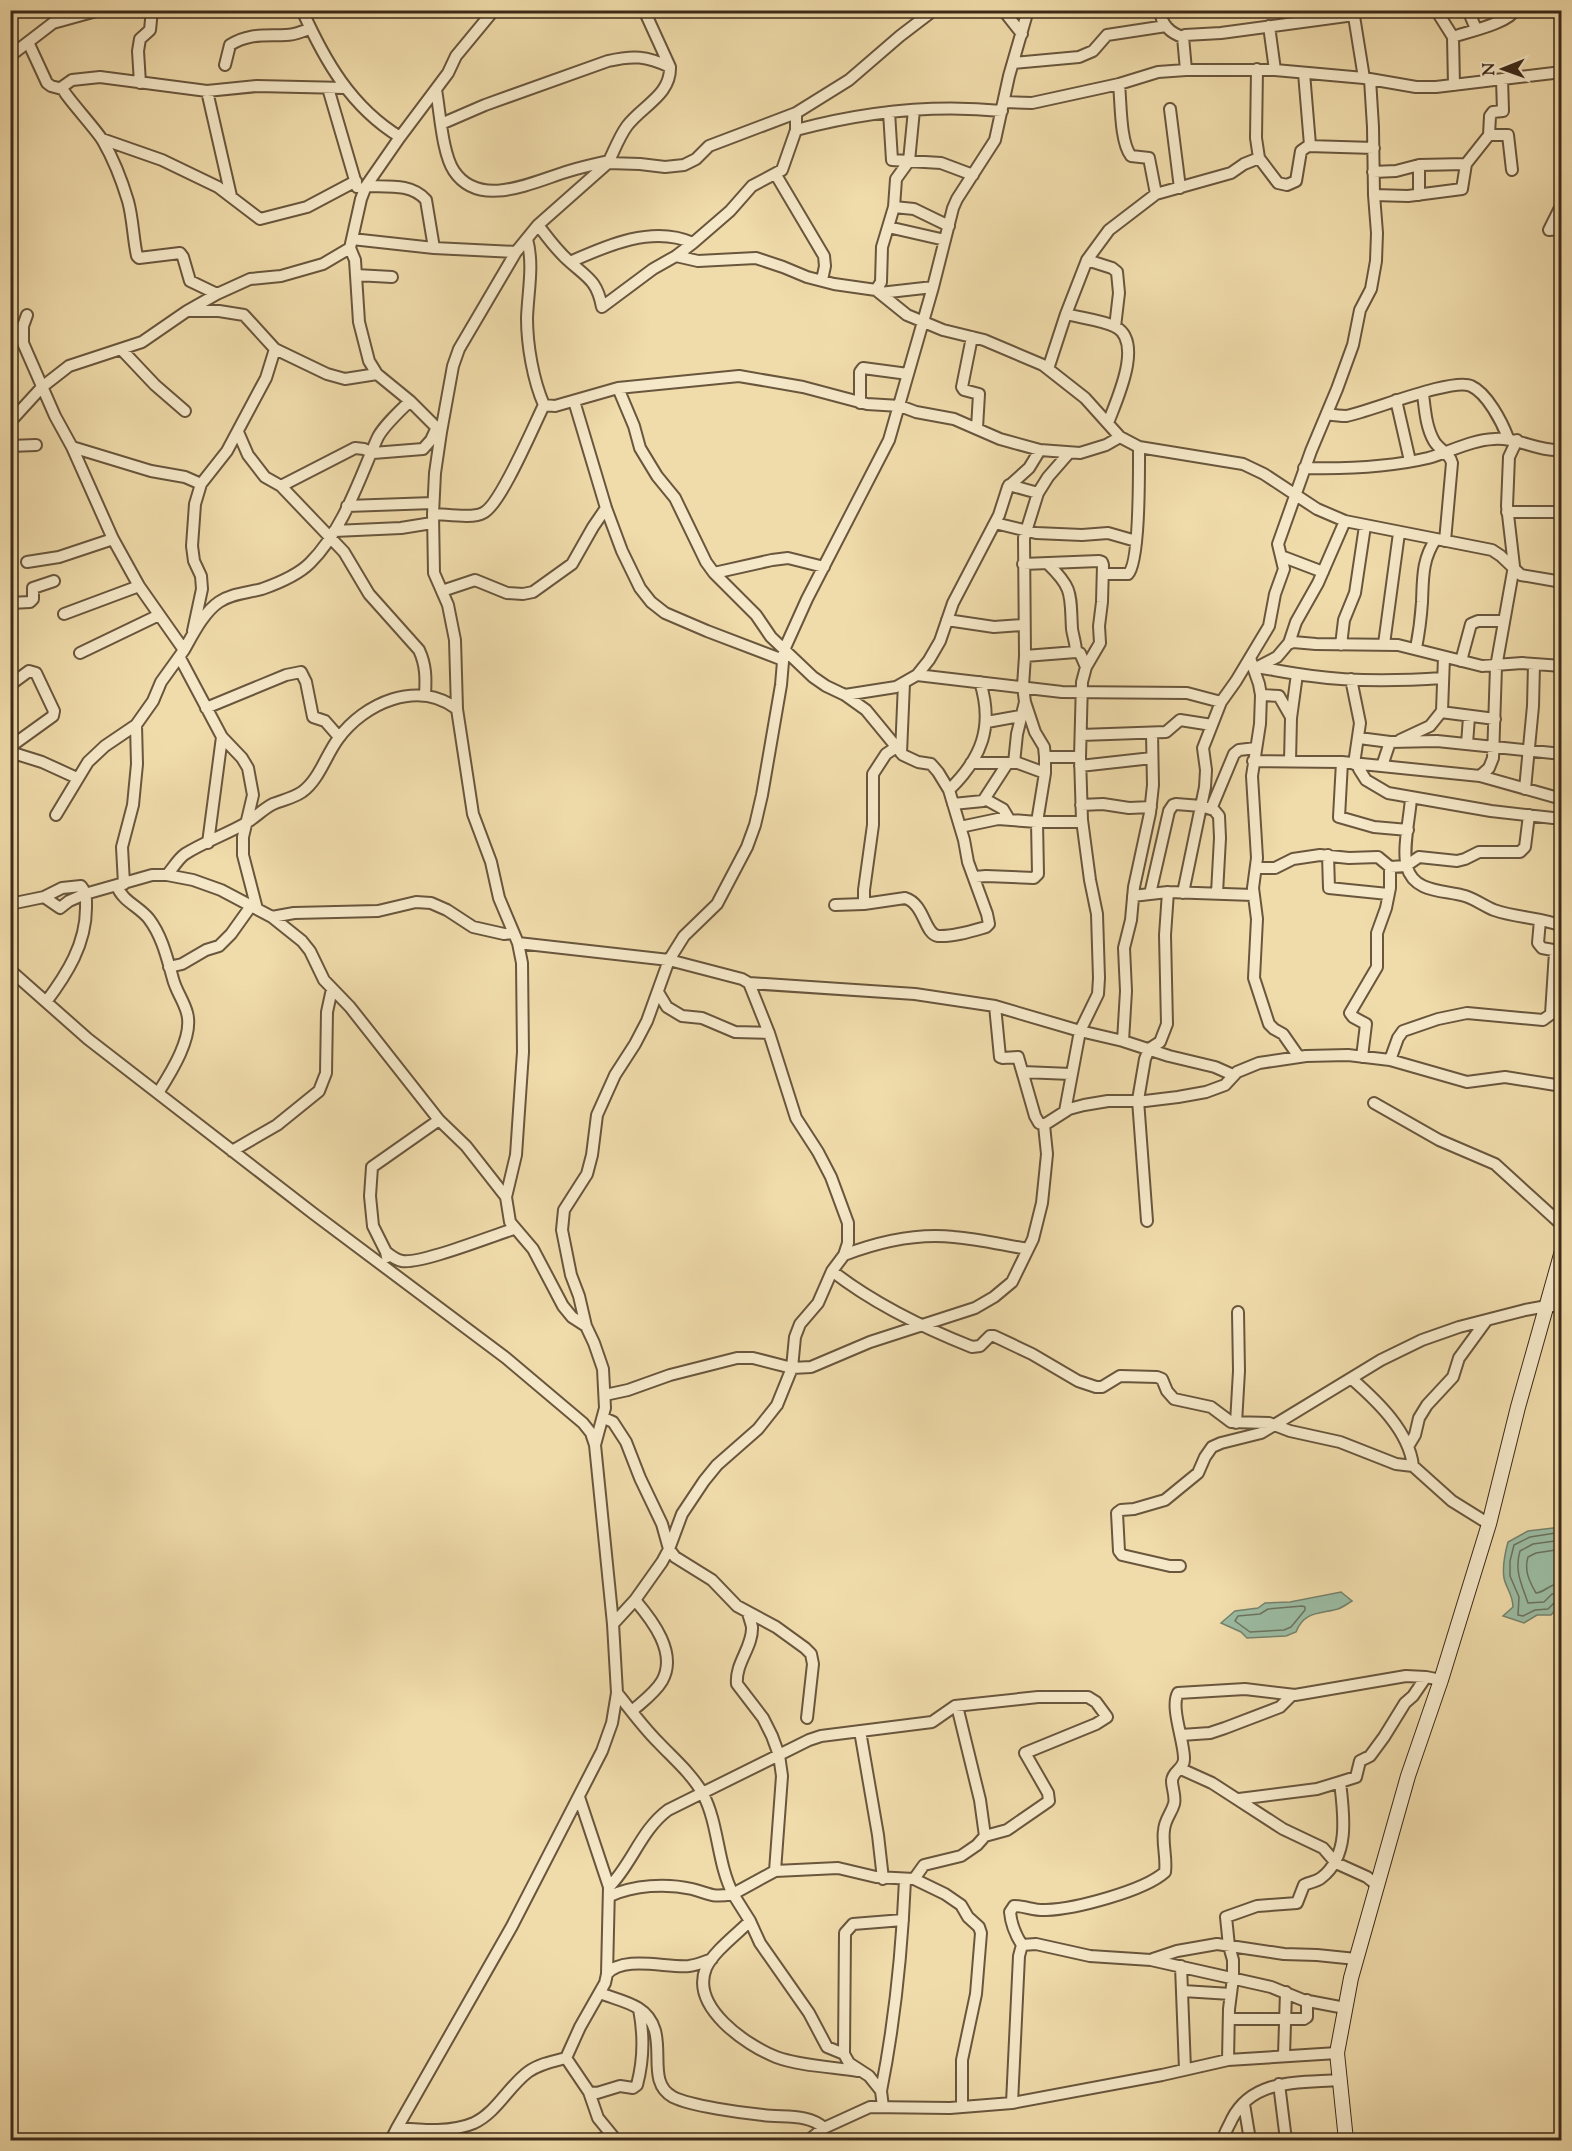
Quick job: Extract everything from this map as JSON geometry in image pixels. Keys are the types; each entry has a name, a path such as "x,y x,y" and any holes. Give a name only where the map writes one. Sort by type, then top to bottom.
{"street":[{"path":"10,56 52,24 100,10"},
{"path":"140,83 138,51 140,39 150,30 152,10"},
{"path":"302,10 332,71 345,88 374,119 400,137"},
{"path":"439,429 377,374 369,361 363,345 359,322 355,260 351,243 366,186 436,90 467,42 494,10"},
{"path":"586,1326 572,1317 563,1306 533,1249 510,1222 506,1197 516,1155 523,1052 522,963 499,898 491,862 473,814 457,709 455,640 448,605 434,573 433,513 439,429 449,381 459,349 516,252 538,225 609,162 627,126 665,88 670,77 670,67 644,10"},
{"path":"652,10 693,10"},
{"path":"436,90 441,124 452,169 460,178 474,186 492,191 511,190 569,171 609,162 664,168 684,165 696,159 709,146 796,113 827,96 934,10"},
{"path":"1003,10 1022,34"},
{"path":"595,1445 604,1418 603,1369 586,1326 565,1247 562,1230 564,1210 587,1174 600,1107 615,1075 636,1044 669,960 684,936 717,904 747,847 762,795 784,655 824,567 885,449 900,406 957,199 995,140 1028,10"},
{"path":"1160,10 1162,21 1166,26 1183,38"},
{"path":"1436,10 1453,37 1454,85"},
{"path":"1468,10 1476,29"},
{"path":"1495,10 1497,22"},
{"path":"1453,37 1497,22 1513,15 1515,10"},
{"path":"1183,38 1185,35 1221,33 1354,13 1367,79 1374,147 1373,172 1377,232 1375,274 1370,295 1360,310 1353,345 1304,468 1278,544 1284,571 1275,594 1269,626 1254,664 1221,702 1203,749 1206,807"},
{"path":"1013,63 1079,57 1093,51 1107,35 1166,26"},
{"path":"1269,26 1275,70"},
{"path":"225,65 230,45 241,38 258,34 294,34 310,29"},
{"path":"1183,38 1186,70"},
{"path":"28,42 47,82 51,86 62,89 102,139 128,202 137,256 140,258 180,254 190,281 217,294"},
{"path":"441,124 485,105 608,61 626,57 641,57 670,67"},
{"path":"1257,69 1256,138 1259,158 1278,183 1292,184 1298,179 1300,151 1310,145 1374,147"},
{"path":"796,130 843,118 889,112 1032,103 1119,84 1158,72 1275,70 1367,79 1416,87 1454,85 1562,72"},
{"path":"1304,73 1310,145"},
{"path":"62,89 67,82 82,78 110,78 207,91 257,86 345,88"},
{"path":"1374,195 1419,195 1462,189 1466,165 1489,135 1490,116 1493,112 1503,110 1502,79"},
{"path":"1119,84 1123,129 1128,152 1131,156 1149,158 1156,194"},
{"path":"328,88 361,199"},
{"path":"207,91 231,196"},
{"path":"1170,109 1180,188"},
{"path":"878,291 881,282 882,247 894,207 896,179 909,161 914,110"},
{"path":"889,112 891,158 894,161 941,163 973,175"},
{"path":"538,225 570,262 592,280 599,292 602,307 693,243 730,211 747,190 776,175 785,164 796,130 796,113"},
{"path":"1489,135 1508,135 1512,170"},
{"path":"102,139 162,160 218,187 257,217 265,219 307,207 356,181"},
{"path":"1048,369 1087,260 1109,230 1156,194 1232,174 1259,158"},
{"path":"1373,172 1396,171 1419,165 1466,165"},
{"path":"1419,165 1419,195"},
{"path":"776,175 824,256 825,266 822,280"},
{"path":"366,186 410,188 424,196 434,248"},
{"path":"1562,204 1549,230 1562,229"},
{"path":"894,207 914,209 949,226"},
{"path":"888,227 945,240"},
{"path":"570,262 618,242 650,236 669,235 693,243"},
{"path":"347,506 475,515 486,512 503,488 544,405 528,343 527,319 531,264 527,239"},
{"path":"12,419 42,387 69,366 142,342 187,311 250,279 282,276 323,264 351,243 516,252"},
{"path":"676,256 698,261 756,258 834,285 878,291 933,287"},
{"path":"1087,260 1118,272 1119,293 1115,327"},
{"path":"356,275 392,277"},
{"path":"878,291 902,313 943,330 998,345 1048,369 1085,398 1120,437 1139,447 1244,464 1264,474 1317,509 1345,521 1495,551 1514,570 1526,577 1562,582"},
{"path":"187,311 219,311 244,315 275,349 327,374 345,379 377,374"},
{"path":"1066,314 1115,327 1126,342 1129,358 1108,423"},
{"path":"27,315 23,326 23,343 114,539 139,586 182,654 222,738 242,758 248,768 253,795 243,837 243,855 254,907"},
{"path":"972,337 962,387 964,390 979,394 978,428"},
{"path":"121,349 155,385 185,411"},
{"path":"192,637 202,589 201,576 194,561 192,546 195,504 201,484 221,460 266,378 275,349"},
{"path":"860,403 860,374 863,368 908,375"},
{"path":"544,405 555,406 618,388 739,376 803,387 860,403 900,406 916,412 954,419 1000,439 1040,450 1069,453 1091,450 1120,437"},
{"path":"1327,414 1346,416 1440,388 1472,386 1492,407 1512,439 1507,512 1512,538 1514,570 1496,667 1492,765 1480,776"},
{"path":"618,388 634,426 640,448 657,476 675,498 706,562 714,573 756,615 784,655 826,686 845,695 866,710 898,751 907,758 933,765 949,790 968,862 975,877 989,924 986,927 938,936 930,931 923,913 911,900 905,898 864,904 835,905"},
{"path":"1416,648 1425,563 1429,549 1440,540 1452,470 1452,459 1435,444 1425,413 1423,394"},
{"path":"1396,400 1410,461"},
{"path":"56,815 88,762 105,746 136,725 153,701 161,682 182,654 204,618 217,603 232,596 260,589 296,573 309,564 332,535 373,453 378,437 410,401"},
{"path":"574,401 606,508 622,551 640,588 651,602 665,613 707,632 784,655"},
{"path":"281,486 355,448 364,448 373,453 423,449 439,429"},
{"path":"238,432 248,455 265,477 281,486 332,535 369,594 418,650 424,661 425,695"},
{"path":"1304,468 1336,469 1410,461 1445,453 1478,441 1512,439 1547,449 1562,450"},
{"path":"10,446 36,445"},
{"path":"72,447 151,471 185,477 201,484"},
{"path":"1103,574 1131,573 1134,564 1139,447"},
{"path":"845,695 893,688 917,675 929,660 940,641 954,603 995,523 1009,485 1029,468 1040,450"},
{"path":"975,877 1038,877 1037,822 1046,757 1025,702 1023,686 1025,530 1038,493 1048,477 1069,453"},
{"path":"1009,485 1038,493"},
{"path":"442,591 475,580 507,593 532,592 572,564 606,508"},
{"path":"1507,512 1562,512"},
{"path":"332,535 401,528 433,513"},
{"path":"1254,664 1277,657 1289,643 1296,622 1323,572 1345,521"},
{"path":"995,523 1060,535 1113,534 1136,541"},
{"path":"1341,645 1344,620 1355,593 1365,526"},
{"path":"1384,644 1399,533"},
{"path":"27,562 58,557 114,539"},
{"path":"1281,556 1323,572"},
{"path":"714,573 788,558 824,567"},
{"path":"1023,564 1102,561 1103,574 1100,643 1086,667 1081,692 1080,761 1082,822 1097,914 1098,993 1080,1031 1065,1111"},
{"path":"1048,564 1070,591 1072,631 1076,652"},
{"path":"10,603 30,602 33,599 33,588 54,581"},
{"path":"64,614 139,586"},
{"path":"80,653 159,615"},
{"path":"947,620 1002,627 1023,624"},
{"path":"1461,661 1471,624 1478,621 1504,621"},
{"path":"1289,643 1384,644 1416,648 1482,666 1496,667 1522,663 1562,666"},
{"path":"1024,656 1076,652 1080,653 1086,667"},
{"path":"1437,741 1444,657"},
{"path":"1254,664 1297,674 1377,681 1443,678"},
{"path":"1254,664 1261,695 1252,789 1257,868 1253,895 1257,919 1253,960 1255,985 1269,1024 1283,1034 1299,1057"},
{"path":"1525,789 1533,706 1534,664"},
{"path":"10,685 30,671 36,673 54,711 53,716 10,747"},
{"path":"10,672 25,675"},
{"path":"206,708 286,675 301,672 306,682 313,717 325,720 339,737"},
{"path":"1290,761 1291,718 1297,674"},
{"path":"917,675 1042,690 1187,693 1221,702"},
{"path":"1351,679 1360,718 1357,764 1369,782 1388,793 1411,798 1466,805 1491,811 1562,819"},
{"path":"949,790 964,775 981,744 987,722 986,702 981,681"},
{"path":"898,751 903,683"},
{"path":"167,875 183,856 246,823 274,804 294,797 305,790 339,737 354,721 371,710 399,697 425,695 445,700 457,709"},
{"path":"1261,695 1280,697 1291,718"},
{"path":"953,804 980,802 985,799 1011,764 1025,702"},
{"path":"1439,715 1495,719"},
{"path":"1382,766 1394,742 1427,728 1439,715"},
{"path":"987,722 1020,716"},
{"path":"1467,744 1469,717"},
{"path":"1081,735 1167,732 1180,720 1212,725"},
{"path":"136,725 137,764 133,805 122,847 121,894 152,924 160,939 189,1021 181,1051 158,1093"},
{"path":"1123,1041 1126,991 1124,948 1133,912 1133,896 1151,807 1152,733"},
{"path":"207,843 222,738"},
{"path":"1359,738 1394,742 1437,741 1527,751 1561,750"},
{"path":"1183,893 1206,807 1234,754 1239,750 1256,748"},
{"path":"864,904 873,825 873,774 886,754 898,751"},
{"path":"10,752 42,762 77,778"},
{"path":"1046,757 1080,761 1152,758"},
{"path":"1253,761 1342,762 1480,776 1562,799"},
{"path":"1342,762 1339,817 1374,827 1407,830"},
{"path":"971,763 1011,764 1045,773"},
{"path":"1411,798 1406,866 1414,881 1473,899 1494,910 1562,926"},
{"path":"985,799 1003,808 1009,819"},
{"path":"1150,894 1171,806 1176,804 1206,807 1220,819 1217,893"},
{"path":"1081,805 1151,807"},
{"path":"1257,868 1275,867 1293,859 1328,855 1349,858 1378,857 1390,867 1406,866 1419,857 1457,861 1482,852 1522,852 1525,847 1529,814"},
{"path":"960,827 998,819 1082,822"},
{"path":"1328,855 1329,888 1388,894"},
{"path":"1362,1057 1366,1024 1350,1013 1377,967 1377,933 1386,908 1390,867"},
{"path":"44,897 60,908 69,901 86,894 152,875 167,875 193,880 221,890 272,917 302,941 310,951 324,980 350,1007 439,1120 466,1146 506,1197"},
{"path":"10,904 44,897 62,888 74,886 81,886 86,894 83,935 66,974 46,1002"},
{"path":"1133,896 1168,892 1253,895"},
{"path":"1147,1221 1138,1100 1145,1059 1149,1049 1160,1042 1167,1024 1165,935 1168,892"},
{"path":"272,917 294,913 378,911 416,902 431,903 447,910 473,927 515,938 669,960 742,979 749,983 915,994 995,1006 1215,1067 1233,1075"},
{"path":"169,967 182,964 206,950 219,946 254,907"},
{"path":"1390,1060 1403,1031 1430,1022 1467,1013 1543,1020 1548,1018 1551,1014 1555,952 1542,948 1538,942 1540,920"},
{"path":"10,970 88,1039 506,1358 584,1423 595,1445 613,1624 617,1693 612,1723 602,1751 512,1926 392,2140"},
{"path":"613,1624 635,1600 669,1549 688,1503 717,1465 758,1429 777,1405 792,1368 795,1337 800,1324 818,1304 832,1271 844,1255 848,1243 848,1223 831,1178 818,1152 796,1118 769,1033 749,983"},
{"path":"232,1151 277,1125 319,1090 326,1073 327,1012 332,989"},
{"path":"658,992 667,1007 682,1016 702,1018 735,1032 769,1033"},
{"path":"995,1006 1000,1057 1018,1057 1035,1116 1044,1125"},
{"path":"1044,1125 1065,1111 1084,1105 1108,1101 1178,1097 1206,1092 1230,1081 1237,1071 1259,1063 1299,1057 1348,1055 1390,1060 1467,1082 1505,1077 1562,1086"},
{"path":"1023,1072 1071,1074"},
{"path":"1374,1103 1439,1140 1495,1164 1562,1225"},
{"path":"389,1269 386,1252 373,1226 370,1196 372,1167 439,1120"},
{"path":"605,1395 628,1390 670,1374 737,1358 753,1358 792,1368 811,1367 870,1342 975,1308 994,1297 1012,1282 1033,1239 1046,1174 1047,1154 1044,1125"},
{"path":"386,1252 395,1259 405,1262 514,1229"},
{"path":"844,1255 879,1243 923,1236 953,1236 1028,1249"},
{"path":"1346,2140 1337,2053 1344,2008 1408,1776 1441,1680 1489,1524 1518,1407 1562,1251"},
{"path":"832,1271 859,1290 922,1324 972,1347 980,1346 990,1336 994,1336 1032,1354 1078,1381 1096,1387 1102,1387 1120,1376 1160,1378 1169,1395 1174,1399 1211,1407 1227,1420 1236,1423 1263,1422 1290,1431 1340,1442 1396,1464 1413,1466 1452,1501 1489,1524"},
{"path":"1179,1566 1122,1555 1119,1551 1117,1513 1121,1510 1134,1509 1165,1500 1198,1473 1212,1447 1255,1436 1381,1360 1422,1340 1459,1327 1547,1306 1562,1306"},
{"path":"1236,1423 1239,1371 1238,1312"},
{"path":"1409,1445 1415,1435 1419,1418 1427,1405 1453,1377 1459,1358 1486,1321"},
{"path":"1352,1379 1380,1404 1409,1445 1413,1466"},
{"path":"604,1418 613,1422 626,1442 662,1524 669,1549 675,1557 712,1580 737,1606 776,1627 811,1654 813,1664 807,1718"},
{"path":"632,1711 661,1683 667,1665 664,1647 657,1630 635,1600"},
{"path":"748,1612 752,1627 751,1636 739,1664 737,1684 763,1718 779,1755 782,1776 775,1871"},
{"path":"1012,2103 1018,1967 1022,1945 1016,1936 1010,1912 1014,1906 1049,1910 1090,1903 1134,1889 1165,1872 1165,1818 1174,1804 1173,1774 1181,1769 1185,1759 1176,1698 1178,1693 1245,1689 1292,1695 1321,1692 1406,1676 1441,1680"},
{"path":"1239,1799 1317,1790 1356,1777 1360,1761 1370,1755 1405,1703 1413,1696 1426,1677"},
{"path":"617,1693 657,1742 674,1756 702,1792 713,1819 726,1882 750,1921 760,1943 809,2013 827,2047 844,2054"},
{"path":"1181,1735 1210,1733 1225,1728 1280,1707 1292,1695"},
{"path":"609,1891 659,1816 680,1802 820,1736 932,1722 957,1706 1038,1697 1088,1697 1096,1701 1107,1717 1096,1724 1026,1752 1025,1756 1048,1793 1049,1800 1007,1830 985,1836 961,1856 924,1865 910,1879 903,1920 893,2018 881,2091 884,2107"},
{"path":"957,1706 980,1800 985,1836"},
{"path":"860,1731 883,1878"},
{"path":"1181,1769 1239,1799 1283,1829 1323,1848 1336,1863 1366,1877 1377,1886"},
{"path":"1228,2060 1233,1960 1225,1921 1228,1915 1257,1906 1297,1903 1304,1885 1318,1881 1336,1863 1344,1832 1340,1782"},
{"path":"397,2128 429,2130 474,2123 493,2109 529,2071 566,2058 580,2027 600,1994 607,1974 609,1891 579,1797"},
{"path":"609,1891 654,1887 692,1889 714,1897 733,1894 775,1871 838,1868 883,1878 910,1879 945,1894 961,1905 968,1917 979,1927 981,1933 977,1984 962,2060 962,2108"},
{"path":"881,2091 864,2072 849,2063 844,2054 845,1933 853,1924 903,1920"},
{"path":"750,1921 706,1968 703,1981 706,1994 716,2014 733,2032 777,2057 864,2072"},
{"path":"1022,1945 1036,1944 1090,1956 1151,1960 1182,1966 1286,1992 1307,2001 1344,2008"},
{"path":"1151,1960 1209,1944 1284,1954 1356,1959"},
{"path":"607,1974 612,1968 626,1964 688,1966 712,1959"},
{"path":"1182,1966 1185,2069"},
{"path":"1182,1991 1231,1994"},
{"path":"1284,2055 1286,1992"},
{"path":"600,1994 639,2009 650,2019 656,2028 658,2080 663,2090 674,2097 738,2112 802,2117 818,2122 824,2128"},
{"path":"1229,2019 1306,2019 1307,2001"},
{"path":"589,2092 597,2093 620,2086 633,2088 637,2085 643,2054 643,2033 639,2009"},
{"path":"808,2140 824,2128 864,2108 962,2108 1012,2103 1228,2060 1337,2053"},
{"path":"566,2058 589,2092 598,2118 614,2138"},
{"path":"1223,2140 1233,2116 1256,2094 1280,2084 1339,2080"},
{"path":"1280,2084 1286,2140"},
{"path":"1244,2104 1250,2140"},
{"path":"598,2140 614,2138"}],"water":[{"path":"1561,1527 1561,1604 1551,1615 1537,1615 1524,1623 1503,1616 1513,1607 1503,1573 1508,1542 1528,1531"},
{"path":"1341,1592 1352,1601 1338,1609 1308,1617 1299,1625 1296,1632 1286,1636 1247,1638 1241,1632 1221,1623 1235,1611 1258,1608 1265,1603 1290,1602"}]}
